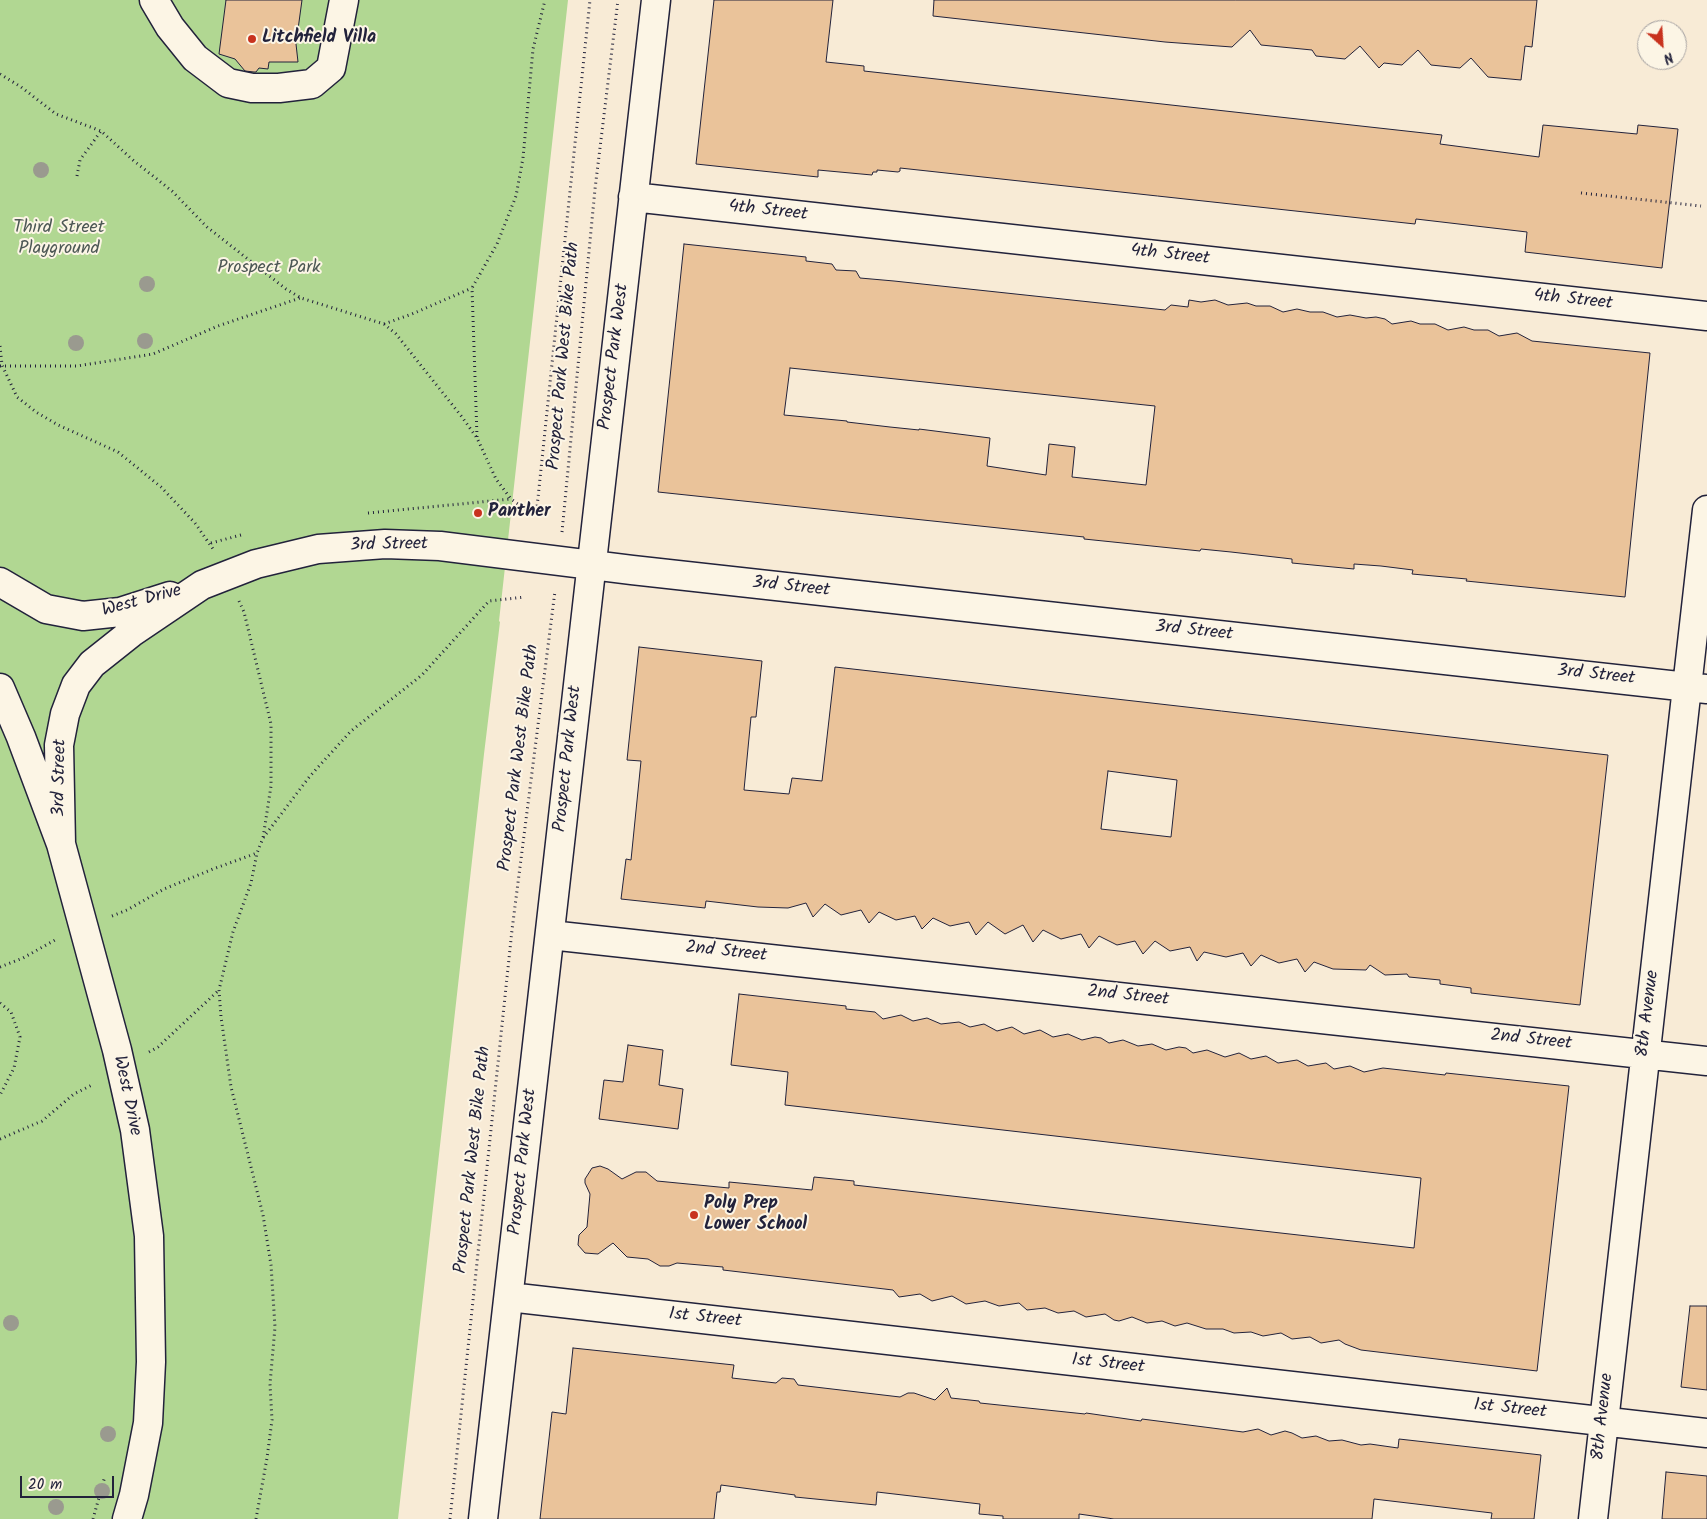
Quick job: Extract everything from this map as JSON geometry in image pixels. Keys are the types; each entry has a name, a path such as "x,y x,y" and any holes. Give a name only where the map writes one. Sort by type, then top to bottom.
{"street":[{"path":"154,0 170,27 195,58 228,84 252,88 279,88 312,84 331,68 344,0"},
{"name":"Prospect Park West","path":"483,1519 656,0"},
{"name":"4th Street","path":"633,197 1707,316"},
{"name":"8th Avenue","path":"1593,1519 1644,1054 1697,688 1707,510"},
{"name":"3rd Street","path":"61,844 59,744 65,714 76,685 92,664 131,633 202,585 256,564 318,548 384,544 440,546 591,566 1697,688"},
{"name":"West Drive","path":"0,582 46,609 83,616 120,612 202,585"},
{"name":"West Drive","path":"0,688 21,737 61,844 135,1130 150,1236 151,1362 148,1423 134,1495 127,1519"},
{"name":"2nd Street","path":"550,935 1707,1061"},
{"name":"1st Street","path":"509,1297 1707,1432"}],"path":[{"path":"477,438 472,288 497,244 516,196 523,158 533,49 545,0"},
{"path":"0,74 21,87 56,114 101,131 172,192 214,233 271,278 300,298 384,324 396,334 477,438 496,479 511,499 536,517 590,0"},
{"name":"Prospect Park West Bike Path","path":"450,1519 512,930 558,561 595,189 618,0"},
{"path":"77,176 80,160 101,131"},
{"path":"1581,193 1701,206"},
{"path":"384,324 472,288"},
{"path":"0,346 1,366 76,366 154,354 218,326 300,298"},
{"path":"256,1519 272,1420 270,1384 275,1327 271,1264 263,1215 231,1087 221,1017 219,990 233,932 251,882 257,854 263,838 310,776 351,731 422,675 489,601 525,597"},
{"path":"127,910 164,889 257,854"},
{"path":"0,967 37,951"},
{"path":"121,1070 158,1046 219,990"},
{"path":"0,1003 11,1012 20,1037 14,1068 0,1095"},
{"path":"0,1139 42,1121 74,1094 96,1083 97,1091"},
{"path":"94,1519 106,1470"}],"green space":[{"name":"Prospect Park","path":"0,0 568,0 500,622 398,1519 0,1519"}],"building":[{"name":"Litchfield Villa","path":"226,0 302,0 296,44 298,62 269,62 268,69 259,68 254,72 245,71 235,59 219,54"},
{"path":"714,0 833,0 826,62 864,66 864,71 1442,135 1440,144 1539,157 1543,125 1637,134 1638,125 1678,129 1662,268 1525,252 1527,232 1416,219 1415,224 900,168 898,172 877,170 872,175 818,170 818,177 696,164"},
{"path":"934,0 1537,0 1532,47 1525,46 1521,80 1488,77 1471,58 1460,68 1431,65 1418,50 1402,65 1384,63 1379,68 1360,46 1345,59 1316,56 1312,50 1261,45 1250,30 1232,47 1165,42 933,16"},
{"path":"684,244 806,257 806,261 832,264 836,270 856,271 860,278 1165,310 1171,305 1188,307 1189,300 1201,302 1215,300 1228,305 1247,303 1256,306 1270,306 1283,312 1297,309 1323,312 1337,317 1350,315 1366,318 1376,317 1385,319 1392,324 1411,321 1420,324 1435,324 1448,330 1464,327 1474,330 1488,330 1499,336 1517,333 1532,341 1650,353 1625,597 1466,581 1467,579 1412,574 1413,570 1381,566 1354,564 1354,569 1292,563 1292,559 1231,552 1201,549 1200,551 1084,539 1084,537 658,492","holes":["790,368 1155,406 1146,485 1072,477 1075,447 1049,444 1046,475 987,466 990,438 784,415"]},
{"path":"639,647 762,661 756,717 751,717 744,790 789,794 792,778 822,781 835,667 1608,755 1580,1005 1471,993 1471,988 1440,984 1440,980 1409,977 1407,974 1385,975 1370,965 1366,970 1333,969 1314,962 1305,972 1297,959 1279,963 1261,955 1251,966 1243,953 1226,957 1204,952 1197,961 1190,947 1170,951 1155,941 1143,954 1135,941 1117,945 1099,936 1089,948 1081,934 1061,939 1043,930 1033,942 1023,925 1005,934 988,922 976,935 969,922 950,926 933,918 922,929 915,916 896,920 879,912 869,923 861,910 841,915 825,904 813,917 806,903 788,908 758,907 706,901 705,908 621,899 626,859 631,860 641,761 627,760","holes":["1108,771 1177,780 1171,837 1101,829"]},
{"path":"739,994 846,1006 846,1009 875,1012 883,1019 901,1015 913,1021 927,1018 941,1024 959,1022 970,1027 984,1024 997,1031 1012,1027 1024,1034 1040,1030 1053,1037 1068,1034 1082,1040 1095,1037 1101,1038 1109,1043 1123,1040 1138,1046 1152,1044 1166,1050 1179,1047 1186,1048 1193,1053 1207,1050 1225,1057 1239,1053 1251,1059 1266,1056 1278,1063 1297,1060 1308,1066 1326,1063 1334,1069 1350,1066 1364,1072 1383,1068 1569,1086 1537,1371 1361,1350 1339,1340 1321,1343 1310,1337 1292,1339 1281,1333 1263,1336 1251,1332 1234,1333 1223,1329 1206,1329 1187,1323 1175,1326 1162,1321 1147,1323 1132,1317 1119,1321 1105,1314 1086,1317 1074,1311 1058,1313 1045,1308 1027,1310 1019,1303 999,1306 985,1301 966,1304 952,1296 932,1301 920,1294 899,1297 893,1290 723,1270 723,1267 677,1263 669,1266 660,1266 648,1259 627,1257 613,1243 598,1254 585,1253 578,1245 579,1235 587,1227 590,1194 585,1179 592,1168 600,1166 622,1179 636,1172 646,1172 657,1181 729,1188 729,1182 812,1190 814,1177 854,1181 854,1185 1414,1248 1421,1178 785,1105 788,1072 731,1065"},
{"path":"628,1045 663,1050 659,1085 683,1089 678,1129 599,1119 604,1080 623,1082"},
{"path":"1690,1306 1707,1306 1707,1390 1681,1387"},
{"path":"573,1348 734,1365 732,1378 776,1383 782,1378 794,1379 798,1385 900,1397 908,1393 914,1393 935,1400 947,1388 951,1398 979,1401 980,1403 1086,1413 1141,1421 1142,1419 1243,1432 1258,1429 1271,1435 1285,1431 1302,1438 1316,1436 1329,1441 1342,1440 1361,1445 1370,1444 1398,1448 1399,1439 1541,1455 1534,1519 1491,1519 1492,1513 1374,1499 1372,1519 1114,1519 1079,1514 1079,1519 1003,1519 1003,1516 979,1514 980,1504 877,1492 876,1505 795,1497 795,1495 721,1485 720,1492 717,1492 714,1519 540,1519 552,1412 566,1414"},
{"path":"1666,1472 1707,1476 1707,1519 1662,1519"}],"place":[{"name":"Litchfield Villa","path":"252,39"},
{"name":"Panther","path":"478,513"},
{"name":"Poly Prep Lower School","path":"694,1215"}],"park label":[{"name":"Third Street Playground","path":"59,239"}]}
